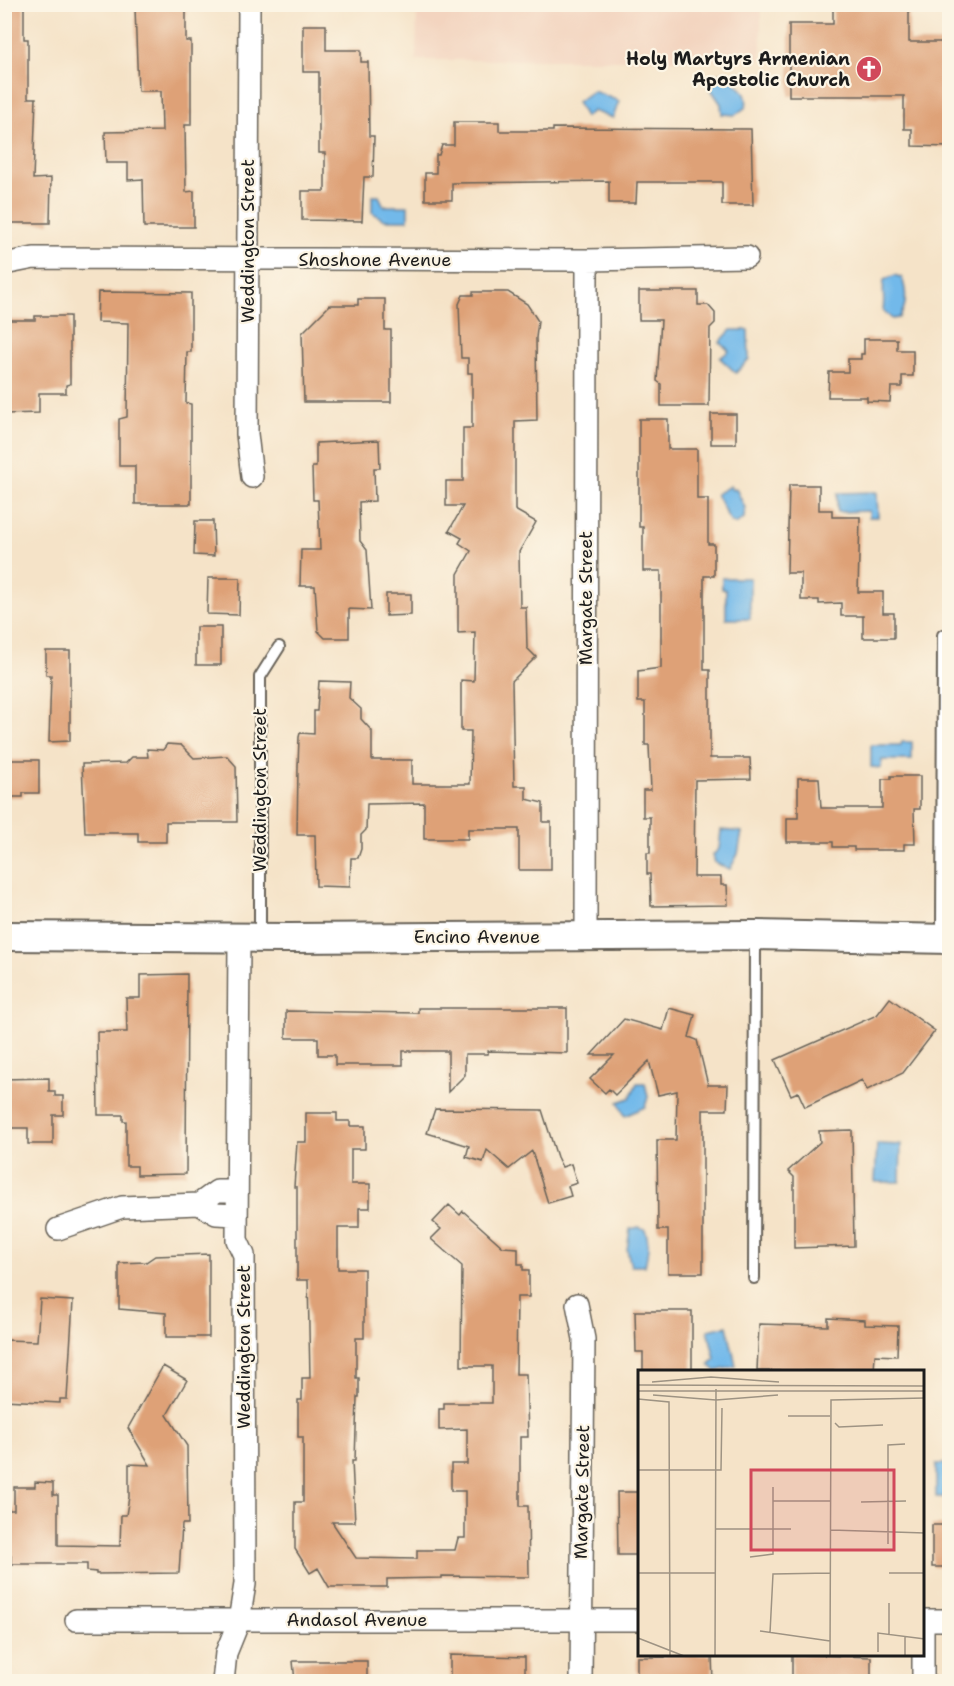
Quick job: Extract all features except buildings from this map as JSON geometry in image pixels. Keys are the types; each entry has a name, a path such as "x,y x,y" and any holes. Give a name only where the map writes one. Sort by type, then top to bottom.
{"street":[{"name":"Weddington Street","path":"249,4 248,434 252,477"},
{"name":"Shoshone Avenue","path":"4,264 34,258 587,260 747,257"},
{"name":"Margate Street","path":"586,936 587,260"},
{"name":"Encino Avenue","path":"4,936 249,938 755,935 946,939"},
{"name":"Weddington Street","path":"223,1682 226,1653 239,1621 245,1584 244,1255 237,1240 237,1191 249,938"},
{"path":"199,1204 217,1191 237,1191"},
{"path":"58,1229 122,1207 199,1204 216,1214 237,1215"},
{"name":"Margate Street","path":"577,1304 584,1339 581,1682"},
{"name":"Andasol Avenue","path":"76,1620 638,1620"},
{"path":"924,1620 950,1620"},
{"path":"923,1656 923,1682"}],"lane":[{"path":"944,635 946,939"},
{"name":"Weddington Street","path":"249,938 260,677 279,647"},
{"path":"754,1278 755,935"}],"shaded area":[{"path":"417,5 761,5 761,60 416,60"}],"water":[{"path":"721,73 740,87 747,101 746,107 735,115 722,114 721,104 708,85"},
{"path":"593,91 619,101 613,118 593,111 585,117 577,102"},
{"path":"372,196 379,196 384,206 408,206 408,220 384,220 372,212"},
{"path":"895,275 902,278 906,298 899,318 892,319 883,310 883,284 884,280"},
{"path":"731,330 748,330 749,359 736,373 720,358 729,351 720,342"},
{"path":"730,486 732,490 736,489 745,508 744,518 735,524 730,521 716,494"},
{"path":"877,492 878,517 869,517 869,511 837,512 837,493"},
{"path":"722,578 750,578 750,619 726,619 726,590 722,589"},
{"path":"902,742 912,742 912,760 882,760 881,768 871,767 871,745 901,745"},
{"path":"721,830 742,832 738,854 730,869 715,863 713,855 719,849"},
{"path":"637,1083 645,1083 648,1097 645,1107 625,1116 618,1102 630,1098"},
{"path":"877,1144 901,1145 900,1182 875,1182"},
{"path":"639,1227 645,1229 648,1239 645,1266 631,1266 627,1250 630,1229"},
{"path":"727,1326 736,1366 715,1370 709,1365 715,1359 708,1330"},
{"path":"936,1464 949,1464 949,1497 936,1497"}],"place":[{"name":"Holy Martyrs Armenian Apostolic Church","path":"869,69"}]}
